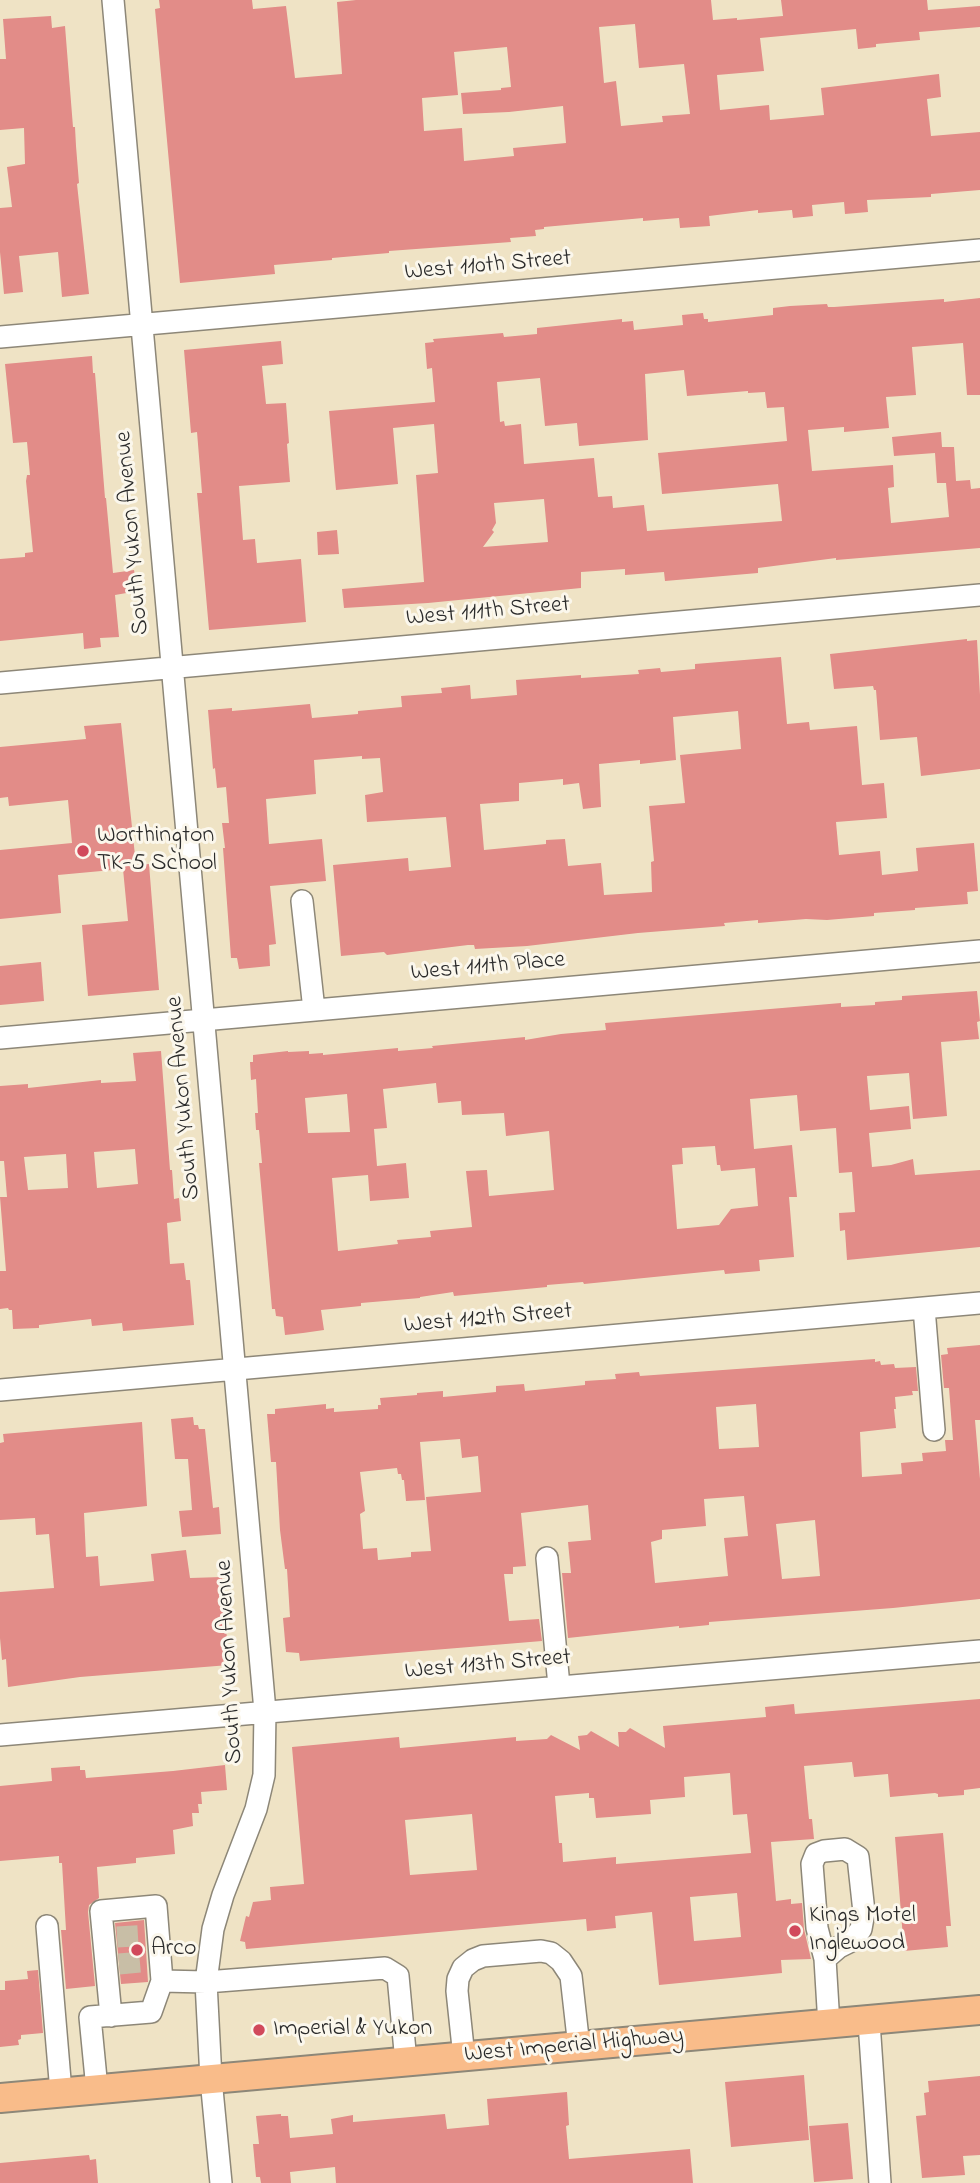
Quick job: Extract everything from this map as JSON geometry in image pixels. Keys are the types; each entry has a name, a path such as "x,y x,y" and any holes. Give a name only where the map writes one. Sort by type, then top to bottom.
{"main road":[{"name":"West Imperial Highway","path":"0,2098 980,2010"}],"street":[{"name":"South Yukon Avenue","path":"113,0 265,1711 264,1775 256,1809 213,1929 206,1982 211,2079 221,2183"},
{"name":"West 110th Street","path":"0,337 980,250"},
{"name":"West 111th Street","path":"0,682 980,595"},
{"path":"302,901 314,1010"},
{"name":"West 111th Place","path":"0,1038 980,951"},
{"name":"West 112th Street","path":"0,1390 980,1303"},
{"path":"924,1308 934,1430"},
{"path":"547,1558 559,1686"},
{"name":"West 113th Street","path":"0,1735 980,1651"},
{"path":"825,1958 853,1940 861,1929 864,1912 858,1857 845,1849 824,1850 816,1854 812,1864 817,1927 825,1958 828,2025"},
{"path":"97,2089 90,2017 151,2012 158,1968 154,1935 156,1906 101,1911 110,1938 113,1965 111,2015"},
{"path":"47,1926 61,2092"},
{"path":"464,2057 458,1979 463,1968 483,1956 541,1951 551,1953 561,1961 570,1976 579,2047"},
{"path":"158,1968 206,1982 384,1968 398,1976 406,2062"},
{"path":"869,2022 880,2183"}],"building":[{"path":"159,0 252,0 253,9 286,6 295,78 342,74 337,2 356,0 711,0 713,20 783,16 781,0 927,0 928,10 980,6 980,27 919,32 920,40 876,44 876,47 858,49 856,29 760,38 764,71 717,75 720,110 769,105 770,120 824,115 821,88 939,74 941,97 927,99 931,136 980,132 980,190 931,194 931,197 867,200 868,212 845,214 844,202 812,205 813,216 793,218 792,210 758,213 758,210 709,216 710,226 680,228 679,218 643,221 643,218 544,227 535,230 536,236 510,238 511,242 389,251 274,265 275,274 180,283 155,9 160,8","holes":["635,24 639,68 684,64 690,114 662,116 663,122 621,126 616,81 604,83 599,27","507,47 511,87 461,93 463,114 563,106 566,143 513,148 514,156 464,161 462,128 424,131 422,98 458,95 454,52"]},
{"path":"51,16 52,28 65,26 75,127 77,184 89,294 62,297 58,252 19,256 23,292 4,294 0,208 12,207 7,167 25,164 24,128 0,130 0,59 6,59 3,19"},
{"path":"980,298 980,395 967,395 963,343 912,347 916,395 886,397 889,428 844,432 844,427 808,430 812,471 893,465 894,487 888,488 891,523 949,517 946,483 937,483 935,453 894,456 892,437 941,432 942,447 954,447 956,481 970,480 971,489 980,488 980,548 836,558 758,568 758,573 665,581 664,572 625,575 625,569 581,572 581,588 344,608 342,589 424,582 416,475 438,473 434,424 393,428 398,484 336,490 329,411 435,402 432,368 427,369 425,343 434,342 433,339 503,333 504,337 537,334 537,328 622,319 622,322 633,321 634,330 683,325 682,315 703,313 708,322 773,315 773,308 790,306 827,304 828,307 834,307 944,299 944,302","holes":["684,370 687,396 765,392 767,408 784,407 787,441 658,453 662,494 778,484 782,521 647,531 644,505 613,508 612,496 598,497 594,458 524,464 521,424 505,426 504,421 500,422 497,382 540,378 545,426 577,423 579,446 648,440 645,374","544,499 548,542 483,547 494,532 494,503"]},
{"path":"281,341 283,364 262,366 266,404 286,403 290,482 239,486 243,540 255,539 257,563 301,559 306,622 209,630 197,493 202,493 197,432 191,433 184,350"},
{"path":"92,356 113,573 134,570 138,591 115,595 119,637 100,638 101,647 84,649 83,633 0,641 0,559 25,557 25,553 33,552 26,481 27,475 30,475 27,442 13,443 5,364"},
{"path":"337,530 339,554 318,555 317,532"},
{"path":"977,640 980,769 921,776 917,737 880,740 876,690 873,686 834,689 830,654"},
{"path":"781,657 787,724 809,722 810,730 857,726 862,785 884,783 887,818 836,822 839,855 880,851 882,875 918,871 916,848 974,843 978,891 967,892 968,904 827,920 724,923 725,926 527,946 475,949 474,945 468,945 387,955 384,952 341,956 333,865 408,858 409,871 451,867 446,817 367,822 365,795 383,792 380,758 362,759 362,756 314,760 316,794 266,799 269,844 322,839 326,881 270,886 276,944 269,945 270,966 239,969 237,958 231,958 222,823 229,823 226,787 217,788 208,710 232,708 232,711 310,704 312,718 358,714 358,711 402,707 401,696 442,693 441,688 470,685 471,699 517,695 516,680 639,674 638,670 660,668 661,672 695,669 695,664","holes":["738,711 741,749 680,755 685,803 649,806 654,861 651,862 652,892 604,895 601,863 568,866 565,839 546,840 546,844 484,850 480,804 519,801 519,783 563,779 563,785 579,783 583,809 601,807 599,764 640,760 640,764 676,760 673,717"]},
{"path":"121,723 136,865 149,864 159,990 88,996 82,925 128,921 123,869 58,875 61,913 0,919 0,850 72,843 68,800 9,806 8,797 0,798 0,747 86,739 84,726"},
{"path":"41,962 44,1001 0,1005 0,966"},
{"path":"977,991 979,1039 941,1042 947,1116 913,1119 909,1073 867,1076 870,1110 909,1106 911,1129 869,1133 872,1167 913,1159 915,1175 980,1170 980,1247 847,1260 845,1230 840,1231 839,1213 855,1212 852,1172 839,1173 836,1128 800,1131 797,1095 750,1099 754,1149 792,1145 797,1197 789,1197 794,1257 759,1260 760,1271 725,1274 724,1270 454,1296 453,1292 361,1303 361,1306 321,1310 324,1330 285,1335 283,1317 276,1316 275,1309 272,1309 259,1163 262,1163 259,1130 256,1130 256,1079 251,1080 250,1062 253,1062 253,1055 288,1051 309,1051 309,1054 323,1055 398,1048 398,1051 525,1037 525,1040 606,1030 605,1023 841,1003 841,1007 875,1005 875,1002 902,1000 902,996","holes":["436,1083 438,1103 461,1101 462,1115 504,1113 506,1136 549,1131 554,1190 489,1196 487,1170 466,1171 472,1227 430,1231 431,1237 397,1240 398,1244 338,1251 332,1178 368,1175 370,1201 409,1198 406,1163 377,1166 374,1129 387,1128 383,1089","347,1094 350,1132 308,1133 305,1098","715,1146 717,1165 720,1165 721,1171 755,1168 758,1206 731,1209 719,1225 677,1229 672,1165 683,1164 682,1148"]},
{"path":"161,1051 170,1170 174,1199 179,1198 181,1221 167,1223 170,1264 184,1263 186,1280 190,1280 194,1325 123,1331 122,1323 92,1326 91,1319 39,1325 39,1328 13,1329 12,1310 0,1309 0,1271 6,1271 0,1197 7,1197 4,1161 0,1161 0,1086 28,1084 28,1088 101,1080 101,1083 136,1081 133,1053","holes":["135,1149 138,1184 97,1188 94,1152","66,1154 68,1188 28,1190 24,1157"]},
{"path":"980,1345 980,1420 975,1420 980,1479 980,1599 709,1622 709,1625 568,1638 562,1573 571,1573 568,1542 591,1540 588,1505 521,1513 526,1566 513,1567 513,1574 504,1574 509,1621 539,1619 542,1641 300,1661 299,1653 286,1652 283,1618 290,1617 287,1569 280,1530 276,1462 271,1462 267,1414 275,1414 275,1409 326,1404 326,1409 334,1408 334,1412 378,1409 378,1405 381,1405 380,1398 417,1393 443,1391 443,1397 496,1392 496,1386 524,1384 525,1391 585,1385 585,1381 616,1379 615,1374 639,1372 640,1376 875,1359 875,1362 880,1361 881,1365 894,1364 895,1368 916,1367 918,1391 912,1391 913,1395 895,1397 896,1428 860,1432 862,1477 902,1474 901,1463 923,1461 922,1453 946,1451 945,1440 953,1440 949,1388 944,1388 941,1355 948,1354 947,1348","holes":["756,1404 759,1447 719,1449 716,1407","460,1439 462,1458 478,1456 481,1492 426,1497 431,1551 411,1552 411,1557 378,1560 377,1548 363,1549 360,1514 365,1511 360,1472 397,1468 398,1474 401,1474 404,1480 406,1501 425,1500 420,1442","744,1496 748,1536 724,1538 728,1576 655,1583 651,1542 662,1539 662,1530 706,1526 704,1499","815,1520 820,1576 782,1579 776,1524"]},
{"path":"193,1417 194,1425 205,1429 213,1508 219,1507 221,1534 182,1537 179,1511 192,1510 188,1459 175,1459 171,1419"},
{"path":"142,1422 147,1506 84,1513 86,1557 98,1556 100,1586 154,1581 151,1554 186,1550 190,1578 222,1577 229,1665 80,1677 8,1687 6,1659 2,1660 0,1638 0,1592 54,1588 49,1534 36,1535 35,1518 0,1520 0,1443 4,1442 3,1434"},
{"path":"980,1699 980,1788 964,1790 964,1795 938,1797 935,1793 890,1797 888,1774 854,1777 852,1762 804,1766 809,1819 812,1819 814,1839 771,1842 776,1901 791,1899 791,1904 802,1903 804,1929 811,1959 781,1960 782,1973 659,1985 652,1912 615,1916 616,1928 587,1931 586,1919 246,1949 245,1942 240,1941 246,1916 249,1917 253,1902 271,1900 270,1887 304,1884 292,1747 399,1737 400,1748 516,1737 516,1741 547,1739 551,1735 580,1750 578,1736 587,1735 591,1731 619,1747 618,1732 626,1732 630,1728 665,1748 663,1726 766,1717 765,1707 794,1704 795,1714","holes":["730,1773 733,1815 747,1814 751,1853 616,1864 616,1857 563,1862 555,1796 589,1793 589,1798 594,1798 596,1818 651,1814 650,1800 685,1797 684,1777","472,1814 477,1870 410,1875 405,1820","737,1893 741,1937 694,1941 690,1897"]},
{"path":"225,1765 227,1790 201,1792 202,1804 198,1804 199,1813 192,1813 193,1826 173,1830 175,1854 136,1858 136,1863 97,1867 99,1898 89,1905 88,1912 95,1986 66,1989 61,1930 66,1930 62,1863 59,1863 59,1856 0,1861 0,1786 52,1781 51,1768 80,1766 80,1770 85,1770 86,1778"},
{"path":"943,1833 951,1926 946,1926 948,1947 904,1951 895,1837"},
{"path":"144,1920 148,1982 121,1984 115,1923"},
{"path":"38,1970 43,2033 21,2035 19,2045 0,2047 0,1990 5,1990 5,1981 28,1979 27,1971"},
{"path":"804,2075 809,2140 731,2147 725,2082"},
{"path":"980,2076 980,2155 963,2156 965,2175 922,2178 916,2116 926,2115 924,2093 929,2092 928,2081"},
{"path":"567,2092 569,2159 690,2149 693,2183 336,2183 335,2167 290,2172 291,2183 261,2183 260,2177 256,2177 253,2144 259,2144 256,2116 288,2116 290,2138 333,2134 331,2119 353,2115 353,2122 445,2114 447,2129 489,2125 487,2099"},
{"path":"848,2123 853,2179 814,2182 809,2126"},
{"path":"89,2155 90,2160 96,2159 98,2183 0,2183 0,2163"}],"tunnel":[{"path":"117,1937 150,1935"},
{"path":"119,1964 152,1961"}],"place":[{"name":"Worthington TK-5 School","path":"83,851"},
{"name":"Kings Motel Inglewood","path":"795,1931"},
{"name":"Arco","path":"137,1950"},
{"name":"Imperial & Yukon","path":"259,2030"}]}
